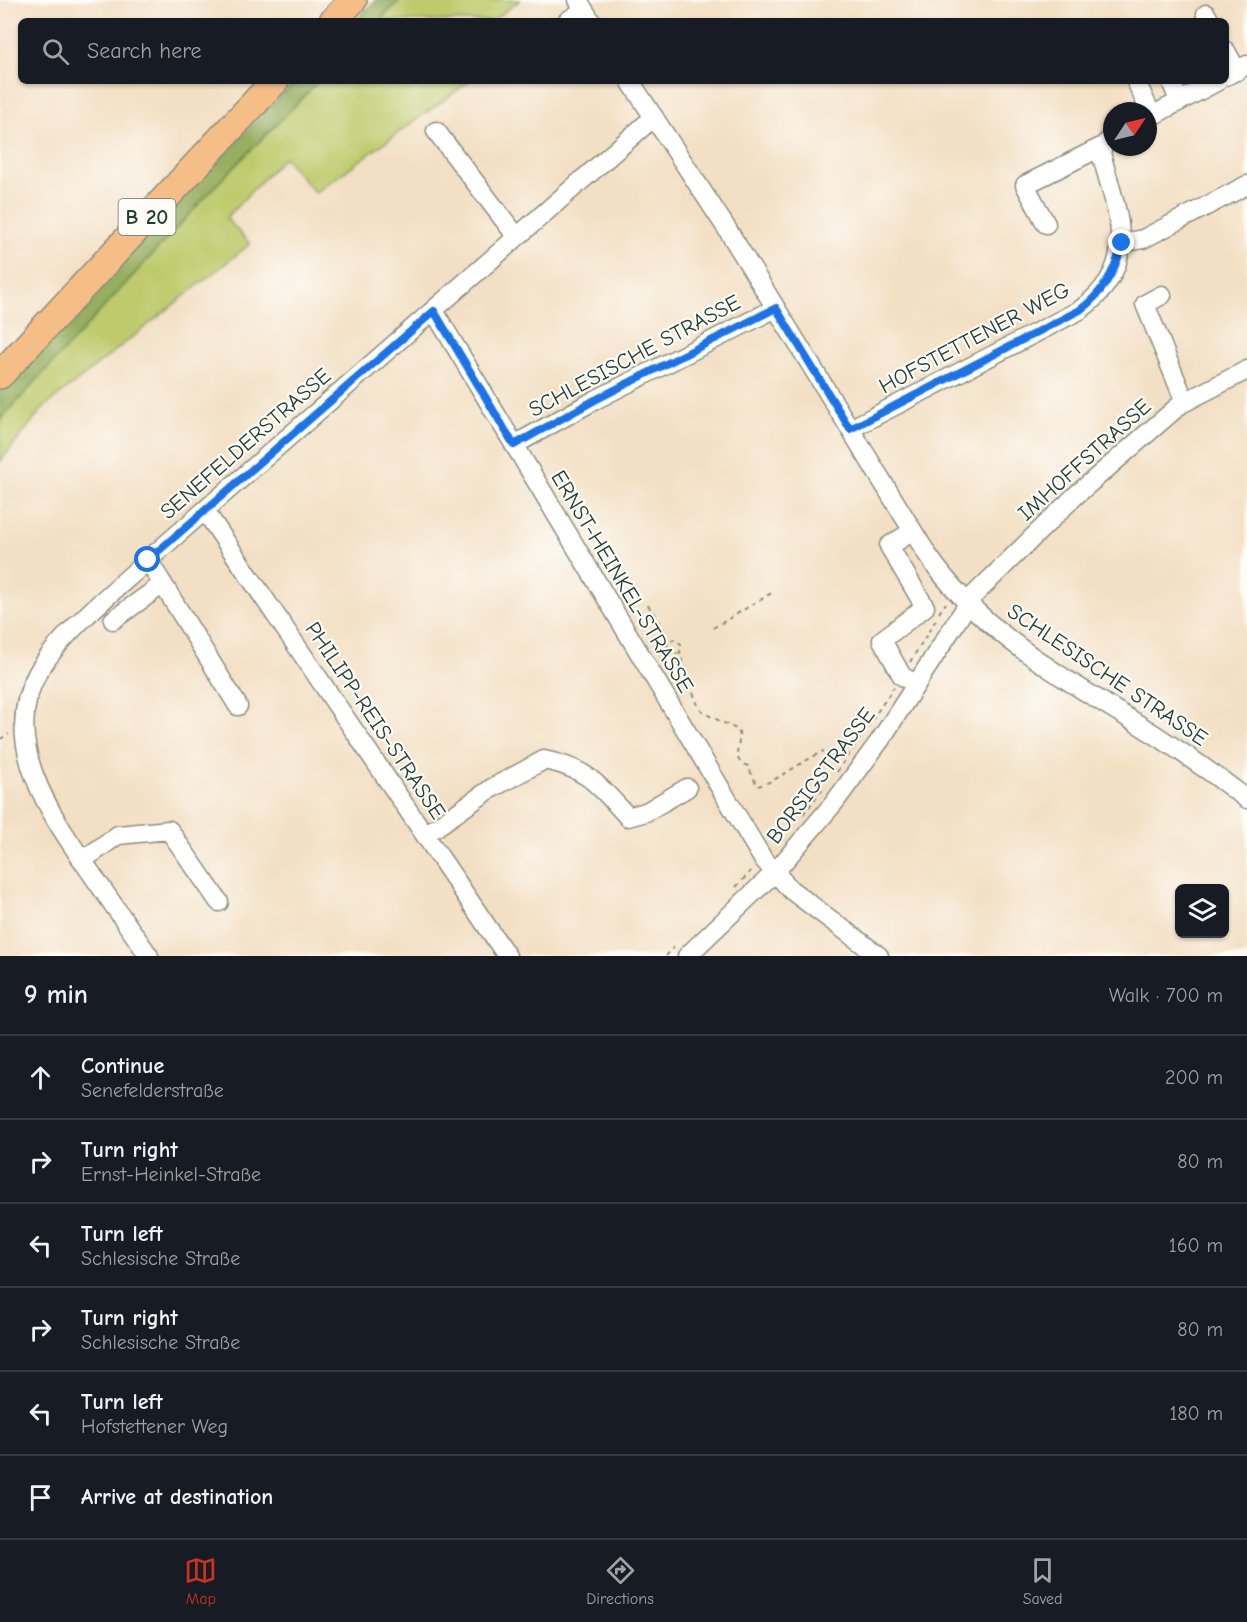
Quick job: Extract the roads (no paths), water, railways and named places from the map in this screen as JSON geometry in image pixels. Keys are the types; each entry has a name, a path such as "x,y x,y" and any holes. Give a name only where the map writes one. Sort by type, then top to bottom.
{"highway":[{"path":"336,18 353,0"},
{"name":"B 20","path":"0,375 272,84"}],"street":[{"path":"1229,56 1237,71"},
{"name":"SCHLESISCHE STRASSE","path":"632,84 964,608 1025,653 1159,738 1247,799"},
{"path":"1137,84 1144,102"},
{"path":"1172,84 1179,101"},
{"path":"1157,113 1212,84"},
{"name":"SENEFELDERSTRASSE","path":"150,956 45,803 26,754 22,727 28,696 37,674 75,628 148,560 654,117"},
{"path":"436,131 517,237"},
{"path":"1046,224 1025,186 1103,143"},
{"path":"1103,149 1101,153 1122,243 1143,238 1247,185"},
{"name":"HOFSTETTENER WEG","path":"850,429 1080,310 1103,288 1119,257 1122,243"},
{"path":"1162,295 1145,304 1185,402"},
{"name":"SCHLESISCHE STRASSE","path":"514,445 595,400 776,308"},
{"name":"ERNST-HEINKEL-STRASSE","path":"434,311 769,866 791,890 879,956"},
{"name":"IMHOFFSTRASSE","path":"964,608 1075,496 1185,402 1247,370"},
{"name":"PHILIPP-REIS-STRASSE","path":"205,511 507,956"},
{"path":"909,680 882,640 925,607 889,546 914,531"},
{"path":"148,560 238,706"},
{"path":"113,620 163,584"},
{"name":"BORSIGSTRASSE","path":"683,949 769,866 858,771 909,680 964,608"},
{"path":"425,835 492,788 544,760 569,765 592,778 628,817 646,812 687,788"},
{"path":"82,860 118,835 169,830 219,902"}]}
